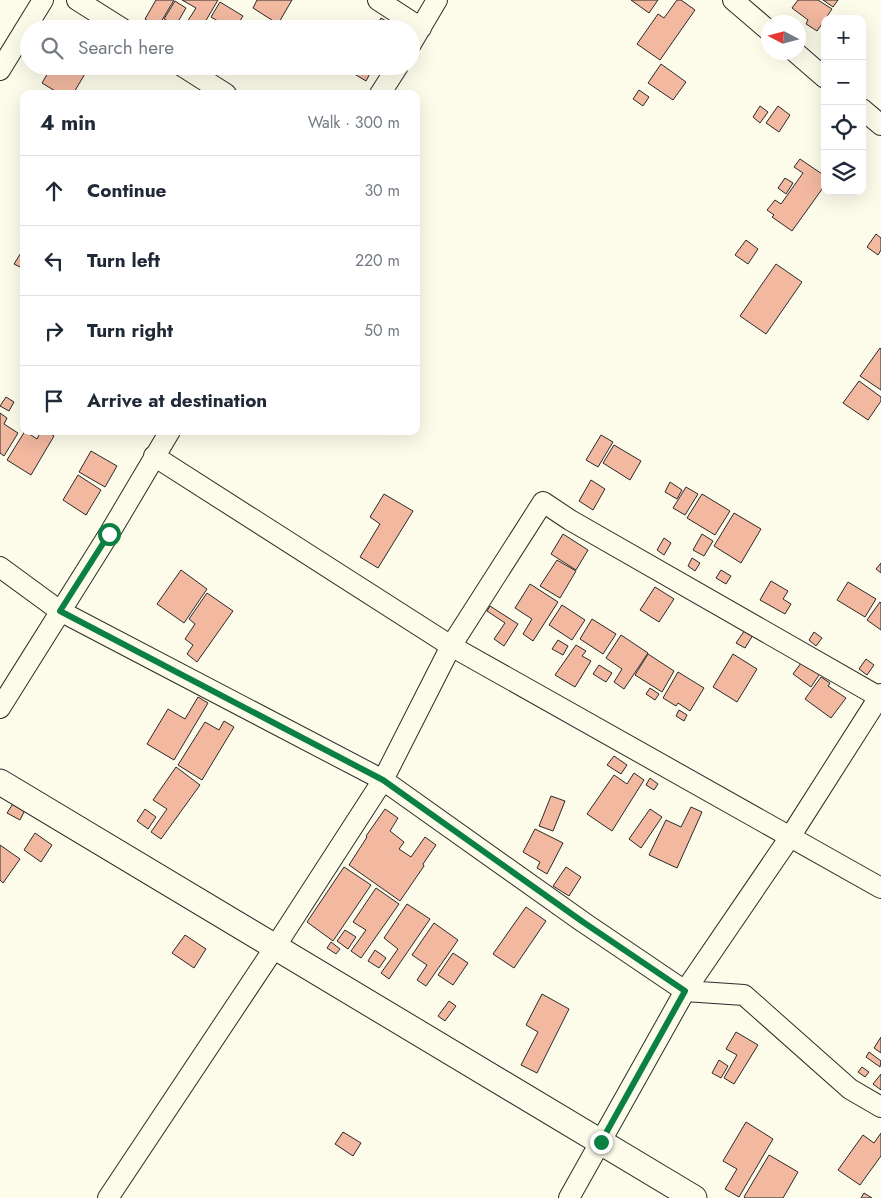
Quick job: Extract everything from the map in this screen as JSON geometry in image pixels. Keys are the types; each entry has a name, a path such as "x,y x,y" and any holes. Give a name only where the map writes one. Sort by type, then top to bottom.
{"street":[{"path":"31,20 43,0"},
{"path":"77,0 109,20"},
{"path":"378,0 399,20"},
{"path":"420,29 438,0"},
{"path":"733,0 761,24"},
{"path":"0,70 20,37"},
{"path":"804,60 821,75"},
{"path":"196,75 220,90"},
{"path":"383,90 392,75"},
{"path":"866,113 881,125"},
{"path":"0,708 109,534 167,435"},
{"path":"154,456 451,646 881,888"},
{"path":"108,1198 275,947 383,780 451,646 543,502 570,520 880,696 790,837 685,991 569,1198"},
{"path":"0,567 60,611 383,780 583,922 685,991 744,995 850,1089 881,1107"},
{"path":"0,782 694,1198"}],"building":[{"path":"156,0 174,0 162,20 145,19"},
{"path":"182,0 218,0 206,20 188,20 196,8"},
{"path":"257,0 292,0 280,20 272,20 253,8"},
{"path":"631,0 658,0 649,13"},
{"path":"677,0 681,0 695,10 660,60 637,44 658,14 664,18"},
{"path":"798,0 818,0 832,9 828,15 821,15 821,25 817,31 806,24 808,20 806,15 801,15 792,8"},
{"path":"823,0 838,0 833,7"},
{"path":"175,1 186,8 179,20 164,19"},
{"path":"220,2 243,16 241,20 216,20 211,17"},
{"path":"661,64 686,82 673,100 648,83"},
{"path":"47,75 84,75 75,90 53,90 42,83"},
{"path":"356,75 369,75 366,81"},
{"path":"639,90 649,97 643,106 633,99"},
{"path":"760,106 768,112 760,123 753,117"},
{"path":"778,106 790,115 779,132 766,123"},
{"path":"800,159 821,173 821,191 792,231 772,217 774,215 767,210 775,200 781,204 803,173 794,167"},
{"path":"785,178 793,183 786,194 778,188"},
{"path":"876,234 881,238 881,250 878,255 867,247"},
{"path":"746,240 758,249 748,264 735,255"},
{"path":"20,254 20,267 14,264"},
{"path":"776,264 802,282 766,334 740,316"},
{"path":"881,349 881,390 860,376"},
{"path":"859,381 881,397 881,401 868,420 843,403"},
{"path":"6,397 14,402 9,411 0,406"},
{"path":"0,413 7,418 4,424 18,433 4,456 0,453"},
{"path":"23,435 31,435 37,439 39,435 54,436 31,475 7,460"},
{"path":"601,435 613,442 598,467 586,460"},
{"path":"614,445 641,461 630,480 603,463"},
{"path":"91,451 117,466 105,487 79,472"},
{"path":"78,475 101,490 86,515 63,500"},
{"path":"591,480 605,489 593,510 579,501"},
{"path":"670,482 682,490 677,499 665,492"},
{"path":"686,487 698,494 685,515 673,508"},
{"path":"384,494 413,511 378,568 360,557 380,524 370,517"},
{"path":"702,494 730,511 715,535 687,518"},
{"path":"734,513 761,529 741,563 714,546"},
{"path":"563,534 588,550 576,570 551,554"},
{"path":"702,534 713,541 704,556 693,550"},
{"path":"664,538 671,543 664,555 657,550"},
{"path":"692,558 700,563 695,571 688,566"},
{"path":"557,560 576,571 560,598 540,586"},
{"path":"881,563 881,573 876,569"},
{"path":"181,570 207,589 184,623 157,604"},
{"path":"721,570 731,576 726,584 716,578"},
{"path":"771,581 788,591 783,599 791,604 785,614 760,600"},
{"path":"848,582 876,599 865,617 837,600"},
{"path":"530,584 558,602 533,641 523,634 532,619 515,608"},
{"path":"655,587 674,599 659,622 640,610"},
{"path":"207,593 233,611 197,662 187,654 193,645 185,639 195,624 189,619"},
{"path":"881,603 881,630 867,620"},
{"path":"562,605 585,620 572,640 549,625"},
{"path":"490,606 518,624 504,646 494,639 505,623 487,611"},
{"path":"592,619 616,634 603,654 580,639"},
{"path":"745,630 753,635 745,648 736,643"},
{"path":"814,632 822,638 816,646 809,640"},
{"path":"621,635 648,653 624,689 614,682 622,669 606,658"},
{"path":"558,640 568,646 563,655 552,649"},
{"path":"576,645 586,651 582,656 591,661 575,687 555,675"},
{"path":"648,654 674,671 662,692 635,675"},
{"path":"733,654 757,669 737,702 713,687"},
{"path":"804,659 821,672 811,687 793,674"},
{"path":"866,659 874,665 867,675 859,669"},
{"path":"599,665 612,673 606,682 593,674"},
{"path":"678,672 704,688 690,711 678,703 676,706 663,698"},
{"path":"821,677 830,683 828,686 846,698 831,718 805,699"},
{"path":"650,688 659,694 655,700 646,694"},
{"path":"198,697 208,703 174,760 147,744 168,709 185,719"},
{"path":"679,710 687,715 684,721 676,716"},
{"path":"224,721 234,727 202,780 178,765 205,722 219,730"},
{"path":"614,756 627,765 621,774 607,765"},
{"path":"176,767 200,785 161,839 151,832 167,809 153,800"},
{"path":"634,773 644,780 612,831 587,814 614,775 627,784"},
{"path":"650,778 658,784 654,790 646,785"},
{"path":"551,796 565,801 553,831 539,826"},
{"path":"14,802 26,808 20,820 7,813"},
{"path":"691,807 702,812 677,868 649,855 666,820 681,827"},
{"path":"145,809 156,817 148,829 137,821"},
{"path":"385,809 398,818 390,831 404,842 399,849 411,857 425,837 436,845 400,901 349,865"},
{"path":"650,809 662,817 641,848 629,839"},
{"path":"535,829 563,843 547,874 537,868 540,862 523,852"},
{"path":"35,833 52,845 41,862 24,850"},
{"path":"0,845 20,859 3,883 0,880"},
{"path":"344,867 371,885 333,941 307,922"},
{"path":"566,867 581,877 569,896 553,886"},
{"path":"376,888 399,904 361,958 351,951 366,930 353,922"},
{"path":"407,904 430,919 389,979 381,973 398,949 384,938"},
{"path":"526,907 546,921 514,968 493,954"},
{"path":"434,923 458,940 426,986 417,980 427,965 412,955"},
{"path":"345,930 356,937 348,949 337,941"},
{"path":"185,935 206,949 194,968 172,953"},
{"path":"331,942 340,949 336,954 327,948"},
{"path":"375,950 386,958 379,968 368,961"},
{"path":"453,953 468,963 453,985 438,975"},
{"path":"542,994 569,1009 537,1073 521,1065 538,1032 526,1025"},
{"path":"449,1001 456,1006 445,1021 438,1016"},
{"path":"736,1032 758,1045 734,1084 724,1078 737,1055 726,1049"},
{"path":"881,1037 881,1053 874,1048"},
{"path":"869,1052 881,1061 880,1067 866,1057"},
{"path":"719,1060 728,1066 721,1078 712,1073"},
{"path":"862,1067 869,1072 865,1077 858,1072"},
{"path":"881,1074 881,1090 873,1084"},
{"path":"746,1122 773,1139 739,1197 725,1189 737,1169 723,1161"},
{"path":"343,1132 361,1143 353,1156 335,1144"},
{"path":"881,1133 881,1156 860,1185 838,1170 863,1135 874,1143"},
{"path":"769,1155 798,1172 783,1198 745,1198 744,1197"},
{"path":"864,1193 872,1198 861,1198"}],"route":[{"path":"109,534 60,611 383,780 583,922 685,991 601,1142"}]}
